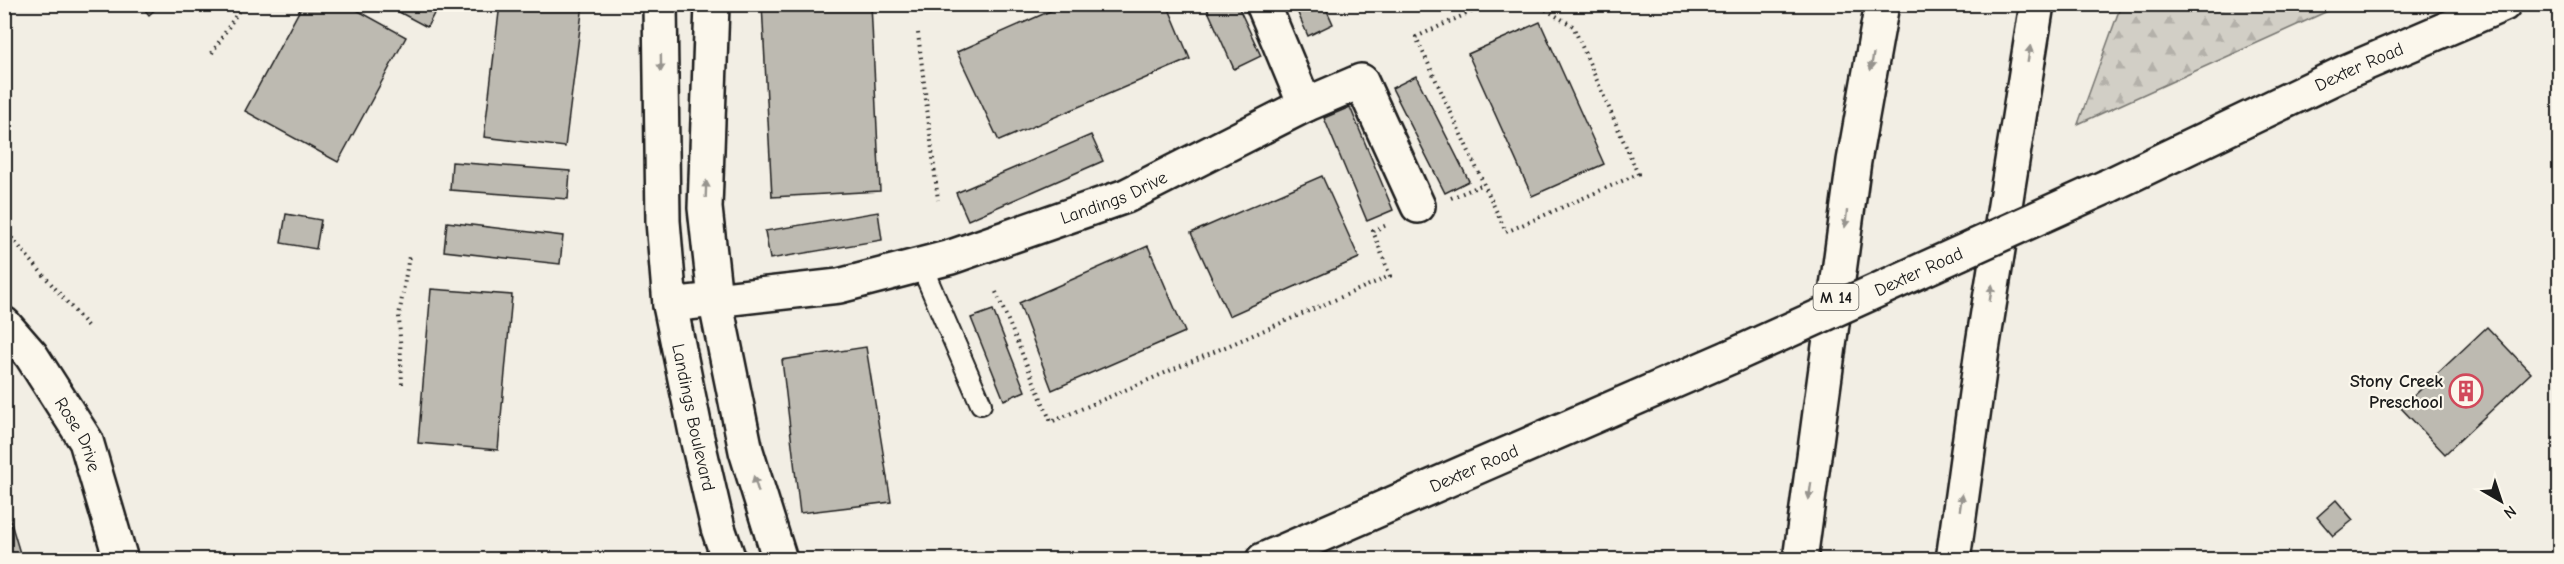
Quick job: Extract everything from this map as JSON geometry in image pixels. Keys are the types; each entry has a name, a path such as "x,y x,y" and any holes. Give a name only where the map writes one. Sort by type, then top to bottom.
{"main road":[{"name":"Landings Boulevard","path":"660,4 664,229 670,305 718,528 729,560"},
{"path":"712,4 705,208 715,299 746,451 780,560"},
{"path":"1263,4 1305,105"},
{"name":"M 14","path":"1800,560 1854,161 1882,4"},
{"path":"1953,560 1982,350 2037,4"},
{"name":"Dexter Road","path":"1263,560 1730,357 2108,186 2348,71 2504,4"},
{"name":"Landings Drive","path":"715,299 839,286 951,257 1126,196 1305,105 1361,81 1406,214"},
{"path":"664,229 707,224"},
{"path":"670,305 715,299"},
{"name":"Rose Drive","path":"4,324 32,355 86,441 122,560"},
{"path":"718,528 765,515"}],"lane":[{"path":"921,265 981,404"}],"path":[{"path":"212,53 243,4"},
{"path":"1488,4 1416,37 1506,232 1638,174 1573,26 1536,4"},
{"path":"918,33 938,200"},
{"path":"1451,198 1484,184"},
{"path":"996,292 1051,422 1390,276 1373,231 1406,214"},
{"path":"4,228 90,329"},
{"path":"402,384 399,316 409,255"}],"green space":[{"path":"2121,4 2341,5 2078,124"}],"building":[{"path":"140,4 161,4 149,15"},
{"path":"303,4 346,4 406,37 338,162 245,111"},
{"path":"384,4 439,4 427,27"},
{"path":"500,4 583,4 565,147 484,137"},
{"path":"762,4 871,4 880,191 772,197"},
{"path":"1066,4 1167,4 1190,59 999,141 957,52"},
{"path":"1205,4 1237,4 1261,56 1234,69"},
{"path":"1294,4 1324,4 1333,24 1308,36"},
{"path":"1540,22 1604,164 1532,196 1468,54"},
{"path":"1416,76 1469,181 1445,193 1392,88"},
{"path":"1350,107 1393,210 1367,221 1324,118"},
{"path":"1091,135 1103,161 968,220 956,193"},
{"path":"452,162 570,171 568,199 450,190"},
{"path":"1322,176 1359,258 1229,316 1191,233"},
{"path":"878,212 882,240 770,259 765,231"},
{"path":"286,214 321,220 316,249 281,243"},
{"path":"447,222 563,236 560,264 444,251"},
{"path":"1148,246 1185,332 1052,390 1019,303"},
{"path":"431,289 512,295 498,450 418,443"},
{"path":"993,310 1025,391 1004,400 971,318"},
{"name":"Stony Creek Preschool","path":"2487,327 2531,373 2445,454 2401,408"},
{"path":"866,347 891,502 800,513 782,360"},
{"path":"2336,500 2353,520 2333,536 2317,517"},
{"path":"6,506 22,560 4,560"}],"place":[{"name":"Stony Creek Preschool","path":"2466,391"}]}
